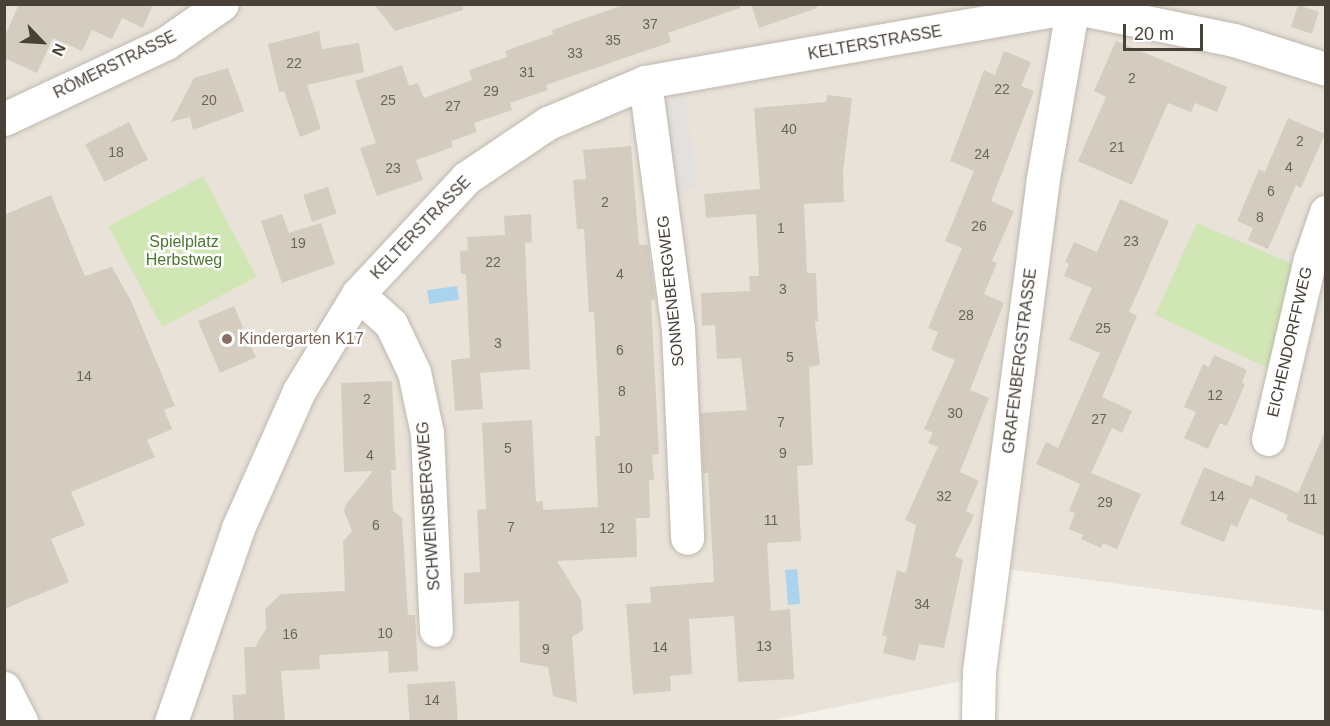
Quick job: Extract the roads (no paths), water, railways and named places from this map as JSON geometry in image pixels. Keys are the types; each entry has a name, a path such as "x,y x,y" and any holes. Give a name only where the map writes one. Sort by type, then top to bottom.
{"street":[{"name":"RÖMERSTRASSE","path":"4,119 166,42 222,4"},
{"path":"1073,6 1233,40 1326,69"},
{"name":"KELTERSTRASSE","path":"171,722 238,528 299,391 358,294 466,178 548,123 645,82 1073,6"},
{"name":"GRAFENBERGSTRASSE","path":"978,718 979,671 1042,178 1073,6"},
{"name":"SONNENBERGWEG","path":"645,82 678,328 687,538"},
{"name":"EICHENDORFFWEG","path":"1268,439 1310,259 1326,212"},
{"name":"SCHWEINSBERGWEG","path":"358,294 391,324 414,372 427,433 436,630"},
{"path":"4,688 21,722"}],"water":[{"path":"457,286 459,300 429,304 427,290"},
{"path":"797,569 800,604 788,605 785,570"}],"place":[{"name":"Kindergarten K17","path":"227,339"}],"park label":[{"name":"Spielplatz Herbstweg","path":"184,251"}]}
